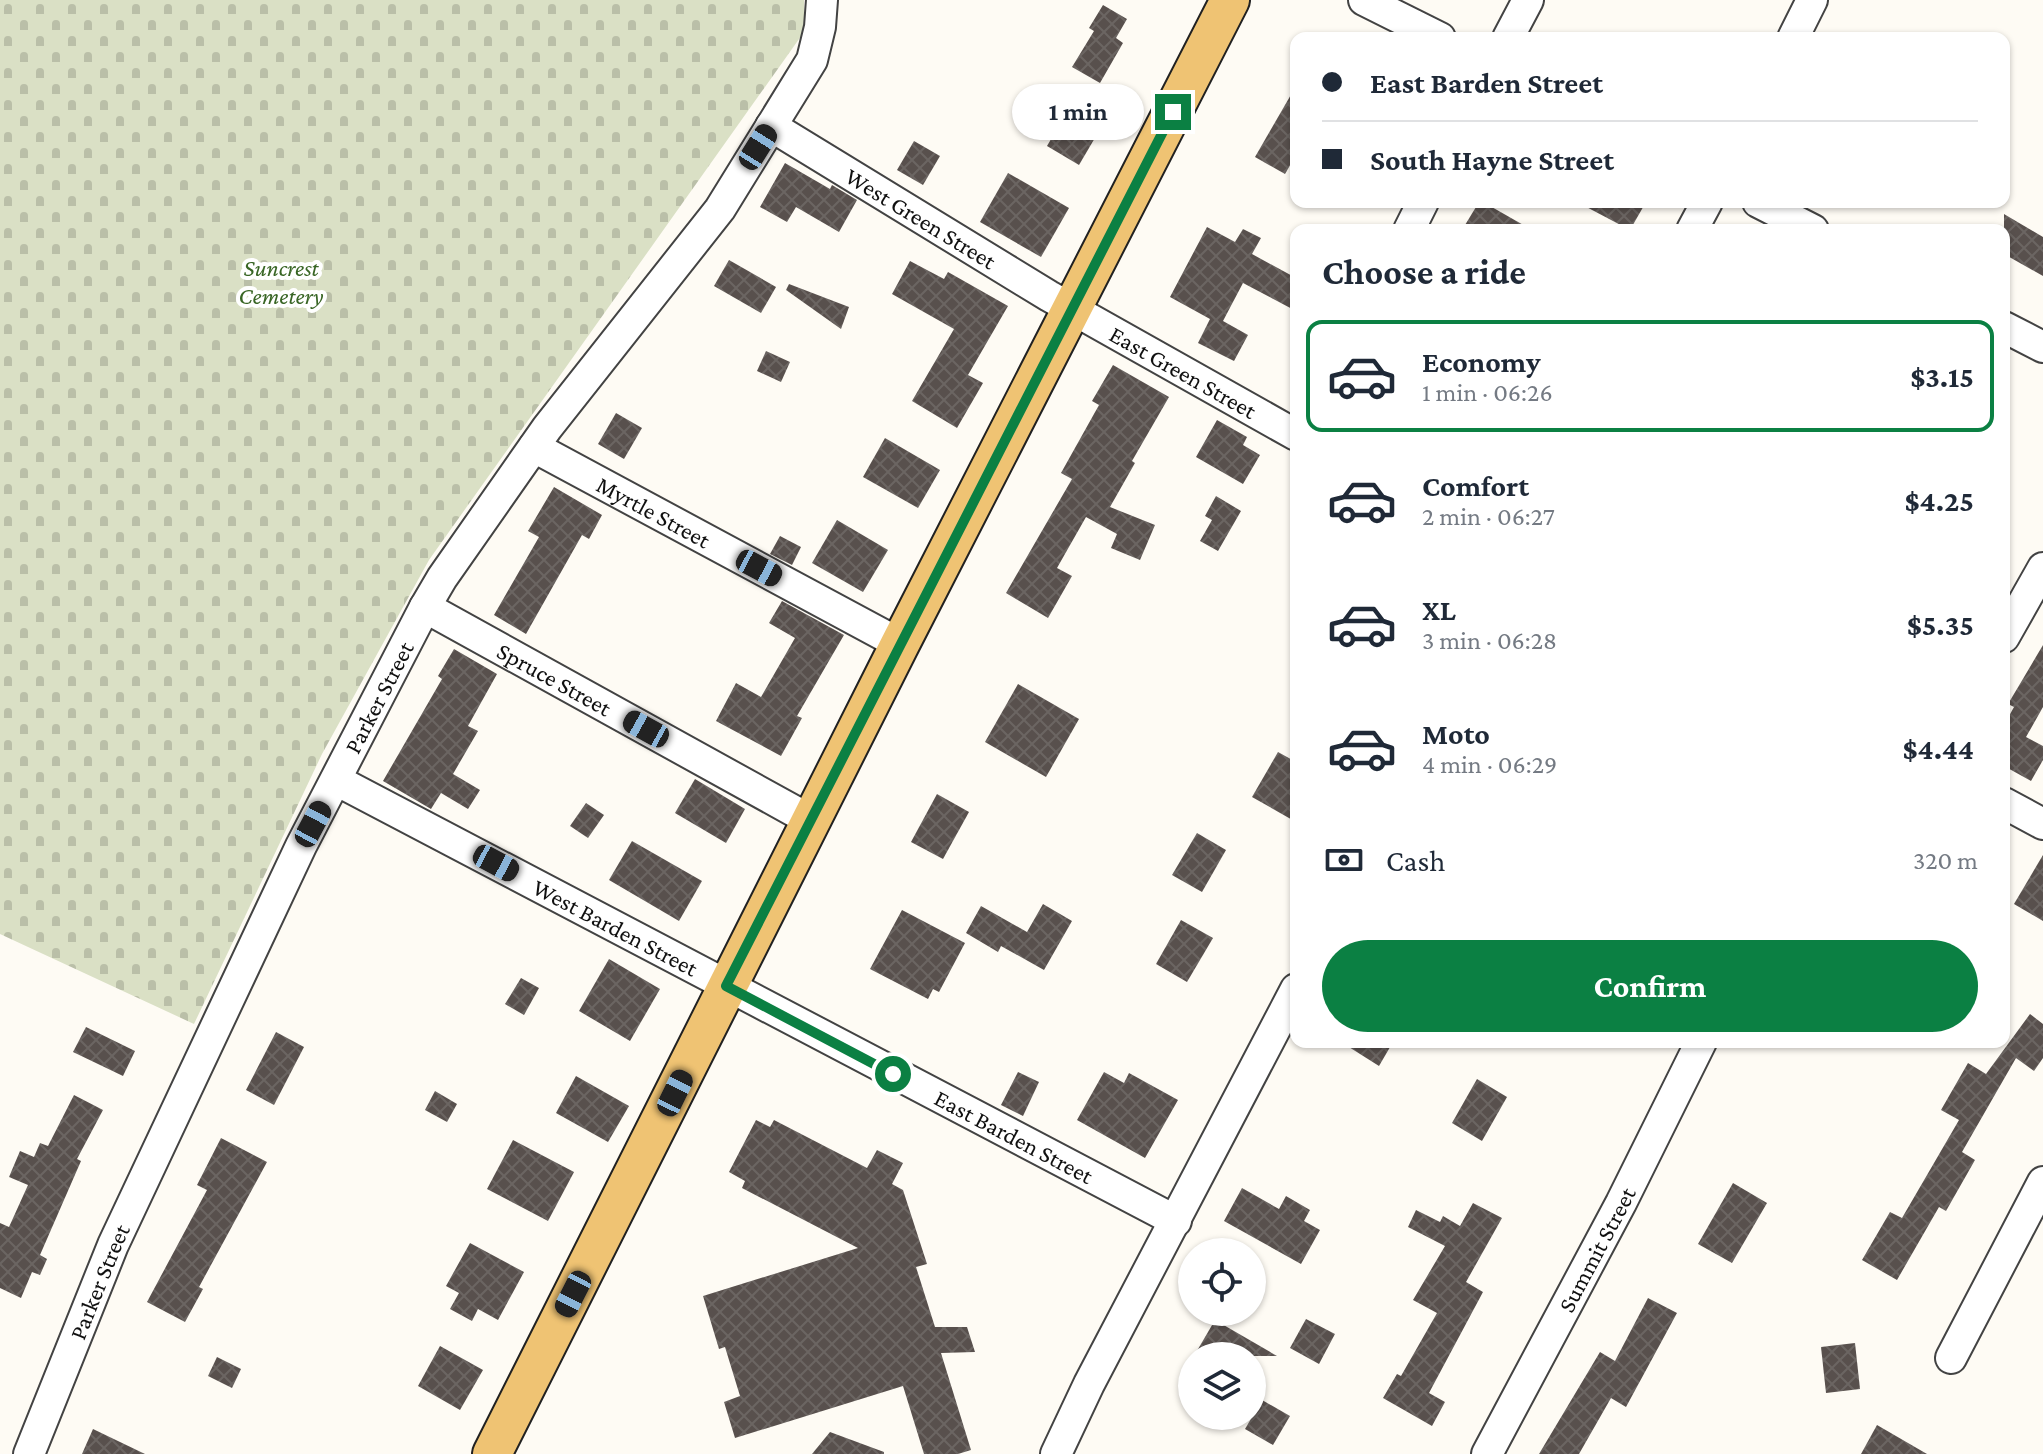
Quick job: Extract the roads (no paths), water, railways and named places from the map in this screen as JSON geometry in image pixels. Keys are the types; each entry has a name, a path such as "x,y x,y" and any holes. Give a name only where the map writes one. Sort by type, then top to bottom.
{"main road":[{"path":"492,1454 726,986 1230,0"}],"street":[{"name":"Parker Street","path":"29,1454 113,1245 301,846 425,607 534,447 720,209 812,60 820,27 822,0"},
{"path":"1364,0 1428,32"},
{"path":"1511,32 1528,0"},
{"path":"1796,32 1812,0"},
{"name":"West Green Street","path":"771,126 1072,309"},
{"path":"1770,208 1801,224"},
{"name":"East Green Street","path":"1072,309 1290,432"},
{"path":"2010,330 2043,347"},
{"name":"Myrtle Street","path":"534,447 900,644"},
{"path":"2010,626 2043,568"},
{"name":"Spruce Street","path":"425,607 812,821"},
{"name":"West Barden Street","path":"336,780 726,986"},
{"path":"2010,806 2043,824"},
{"name":"East Barden Street","path":"726,986 1176,1221"},
{"path":"1056,1454 1089,1384 1290,1001"},
{"name":"Summit Street","path":"1487,1454 1621,1203 1698,1048"},
{"path":"1951,1358 2043,1182"}],"park label":[{"name":"Suncrest Cemetery","path":"281,281"}]}
